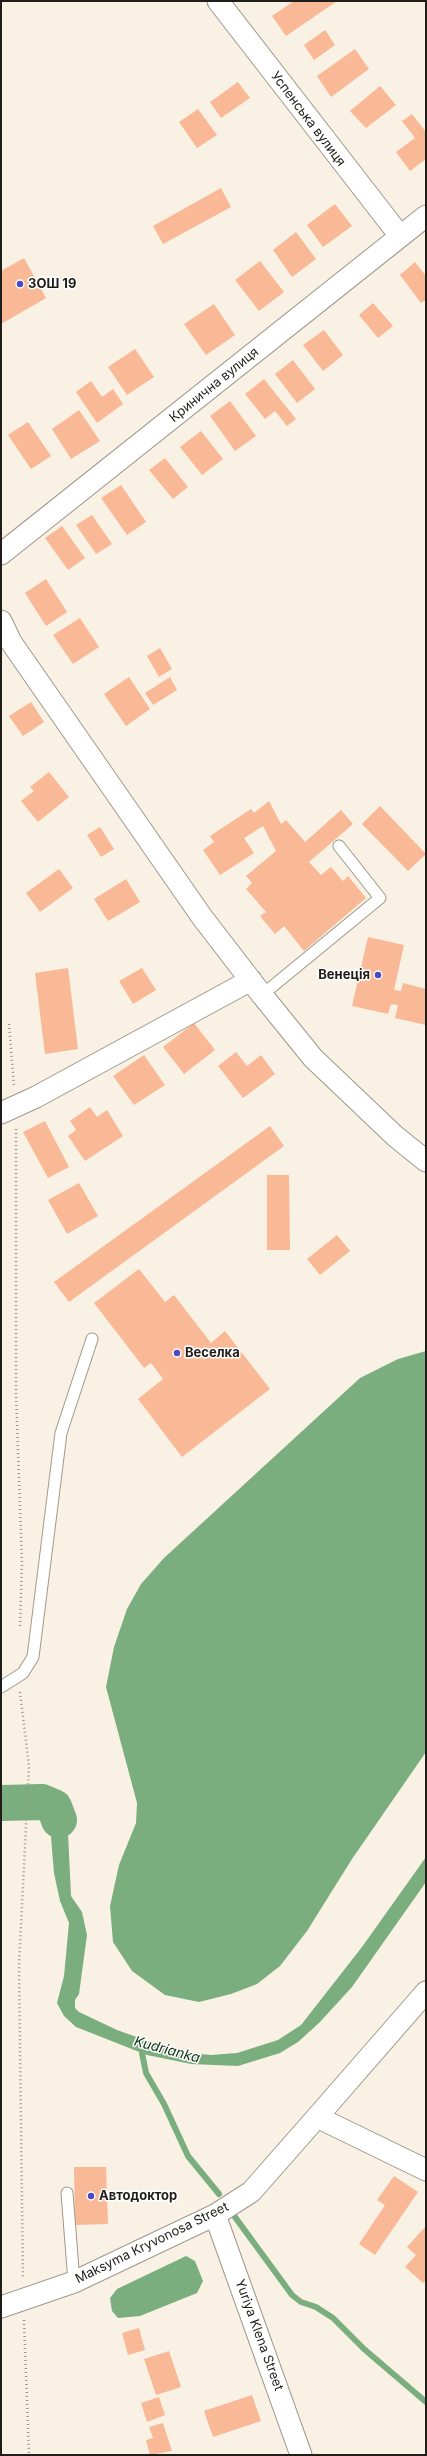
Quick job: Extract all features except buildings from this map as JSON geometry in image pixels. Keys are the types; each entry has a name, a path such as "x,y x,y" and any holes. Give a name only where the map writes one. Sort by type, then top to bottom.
{"street":[{"name":"Успенська вулиця","path":"218,1 400,236"},
{"name":"Кринична вулиця","path":"1,554 426,216"},
{"path":"1,621 11,642 202,917 256,988 314,1058 395,1136 426,1161"},
{"path":"8,1110 36,1098 256,988"},
{"name":"Maksyma Kryvonosa Street","path":"1,2307 74,2282 215,2215 251,2192 426,1992"},
{"path":"317,2118 426,2170"},
{"name":"Yuriya Klena Street","path":"215,2215 301,2455"}],"lane":[{"path":"256,988 380,898 339,846"},
{"path":"1,1687 18,1678 33,1657 61,1433 92,1339"},
{"path":"67,2193 74,2282"}],"path":[{"path":"9,1024 8,1110 22,1564 19,1632"},
{"path":"18,1678 29,1766 19,1965 22,2300 29,2455"}],"water":[{"path":"426,1351 426,1752 352,1859 307,1931 280,1966 257,1984 231,1994 199,2002 165,1995 132,1971 113,1942 110,1906 119,1865 136,1823 137,1803 106,1687 114,1647 127,1609 141,1584 164,1558 360,1378 398,1359"},
{"path":"52,1792 61,1797 67,1812 71,1896 82,1912 87,1935 79,1994 75,2000 75,2008 79,2012 117,2030 179,2052 211,2055 237,2053 278,2040 301,2025 362,1947 426,1857 426,1882 352,1987 319,2023 298,2042 280,2053 238,2066 191,2064 147,2055 76,2027 64,2016 57,2003 64,1976 69,1923 60,1901 54,1873 50,1825 43,1810 19,1807 20,1795"},
{"path":"15,1796 14,1806 1,1809 1,1797"},
{"path":"186,2256 195,2261 203,2281 197,2293 140,2316 118,2318 112,2311 110,2298 117,2289"}],"waterway":[{"name":"Kudrianka","path":"1,1803 42,1802 54,1807 59,1820"},
{"path":"142,2053 146,2073 164,2104 188,2156 219,2194"},
{"path":"235,2217 292,2295 301,2302 316,2307 333,2318 364,2349 426,2402"}],"place":[{"name":"ЗОШ 19","path":"20,284"},
{"name":"Венеція","path":"378,975"},
{"name":"Веселка","path":"177,1353"},
{"name":"Автодоктор","path":"91,2196"}]}
